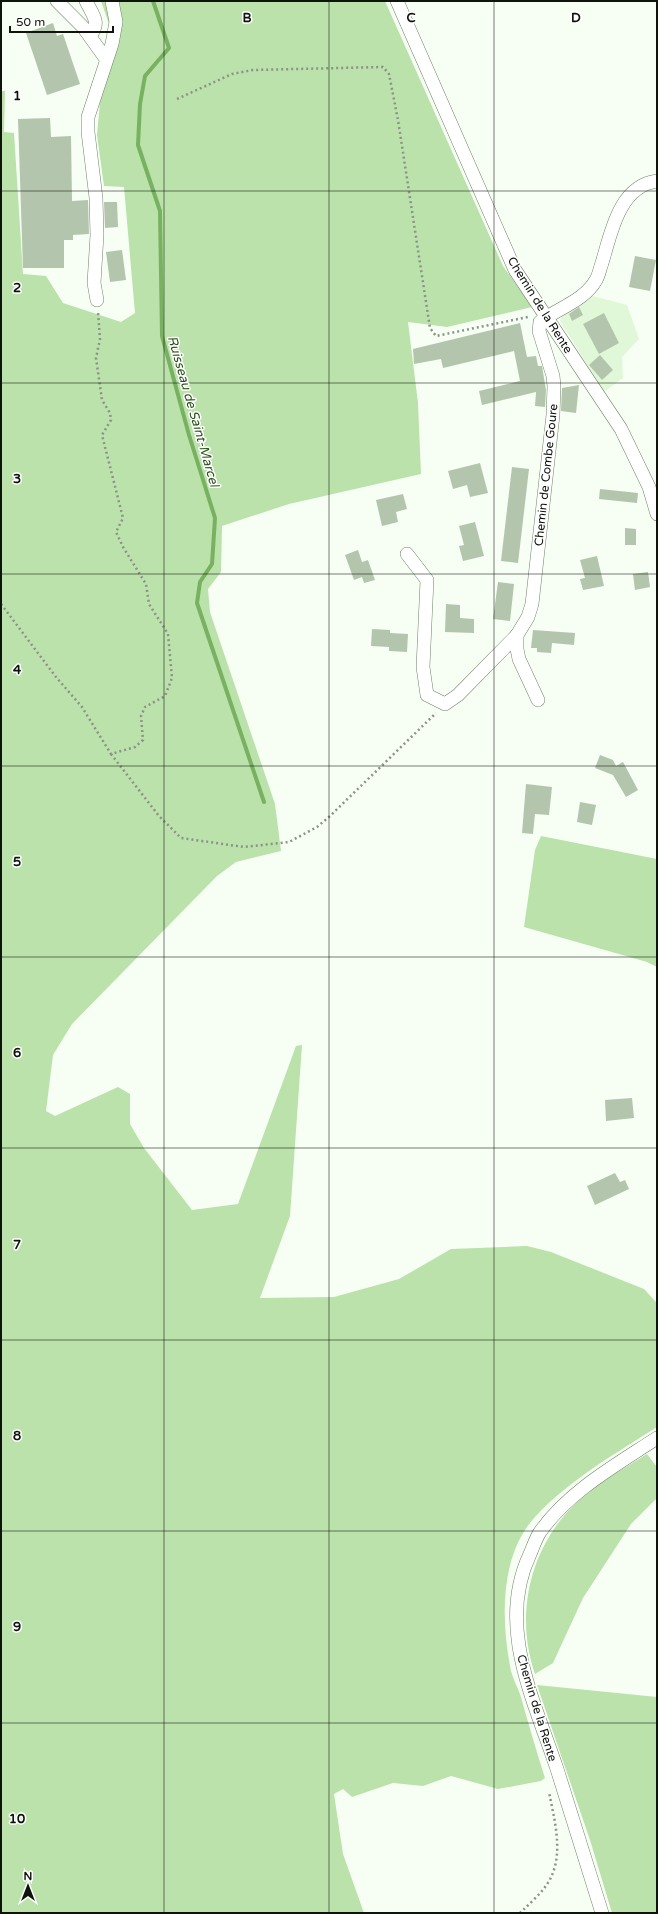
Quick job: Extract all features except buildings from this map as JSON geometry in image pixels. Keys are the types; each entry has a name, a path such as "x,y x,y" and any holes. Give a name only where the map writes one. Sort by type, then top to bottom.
{"street":[{"path":"57,1 83,27 106,59"},
{"path":"86,1 97,23 96,29 90,36"},
{"path":"97,300 94,283 97,235 96,198 88,132 88,117 112,44 116,22 112,1"},
{"name":"Chemin de la Rente","path":"397,1 515,270 543,319 621,429 649,487 657,514"},
{"path":"543,319 587,292 596,279 620,208 634,191 644,185 657,181"},
{"name":"Chemin de Combe Goure","path":"445,704 458,694 517,635 528,617 532,604 553,415 553,376 539,331 543,319"},
{"path":"407,554 426,580 423,667 427,695 445,704"},
{"path":"517,635 519,659 538,700"},
{"name":"Chemin de la Rente","path":"602,1913 522,1667 516,1624 517,1593 521,1576 539,1533 554,1514 582,1489 657,1438"}],"path":[{"path":"177,99 232,74 253,70 383,68 389,74 398,120 430,328 436,336 530,316 543,319"},
{"path":"97,300 100,339 96,358 102,400 110,413 111,420 102,435 123,518 116,532 123,547 146,584 149,604 168,634 172,678 165,696 145,707 141,716 143,740 135,747 111,754"},
{"path":"1,604 56,677 82,707 111,754 159,816 180,838 244,847 289,842 317,827 330,816 445,704"},
{"path":"520,1913 544,1887 552,1875 556,1859 557,1841 549,1790"}],"shaded area":[{"path":"589,295 627,305 639,339 622,357 623,378 604,392 560,321 562,315"}],"green space":[{"path":"101,1 385,1 503,266 532,307 447,327 408,322 418,403 421,474 289,504 222,526 221,572 208,589 210,612 275,804 281,851 236,862 217,876 72,1024 53,1055 46,1111 55,1116 118,1087 130,1094 130,1124 144,1148 192,1210 238,1204 296,1046 302,1045 290,1216 260,1298 334,1297 399,1279 451,1249 527,1246 551,1252 644,1289 656,1302 657,1427 577,1479 548,1504 535,1517 523,1533 509,1570 505,1611 505,1632 508,1652 512,1674 520,1694 545,1778 541,1781 498,1789 451,1776 423,1786 393,1783 352,1797 343,1789 334,1794 343,1854 364,1913 1,1913 1,91 5,91 4,132 14,133 23,274 46,276 63,303 121,322 135,313 124,187 104,186 97,135 100,102 117,47"},
{"path":"541,836 657,859 657,967 647,962 524,927 535,850"},
{"path":"647,1454 657,1467 657,1498 631,1524 583,1598 553,1663 535,1674 529,1652 526,1630 527,1607 530,1585 536,1564 545,1544 557,1524 580,1499 608,1478"},
{"path":"537,1685 657,1697 657,1913 612,1913 590,1840"}],"waterway":[{"name":"Ruisseau de Saint-Marcel","path":"153,1 169,48 145,76 140,104 138,145 160,211 162,336 189,435 215,518 212,564 200,582 197,603 264,802"}]}
